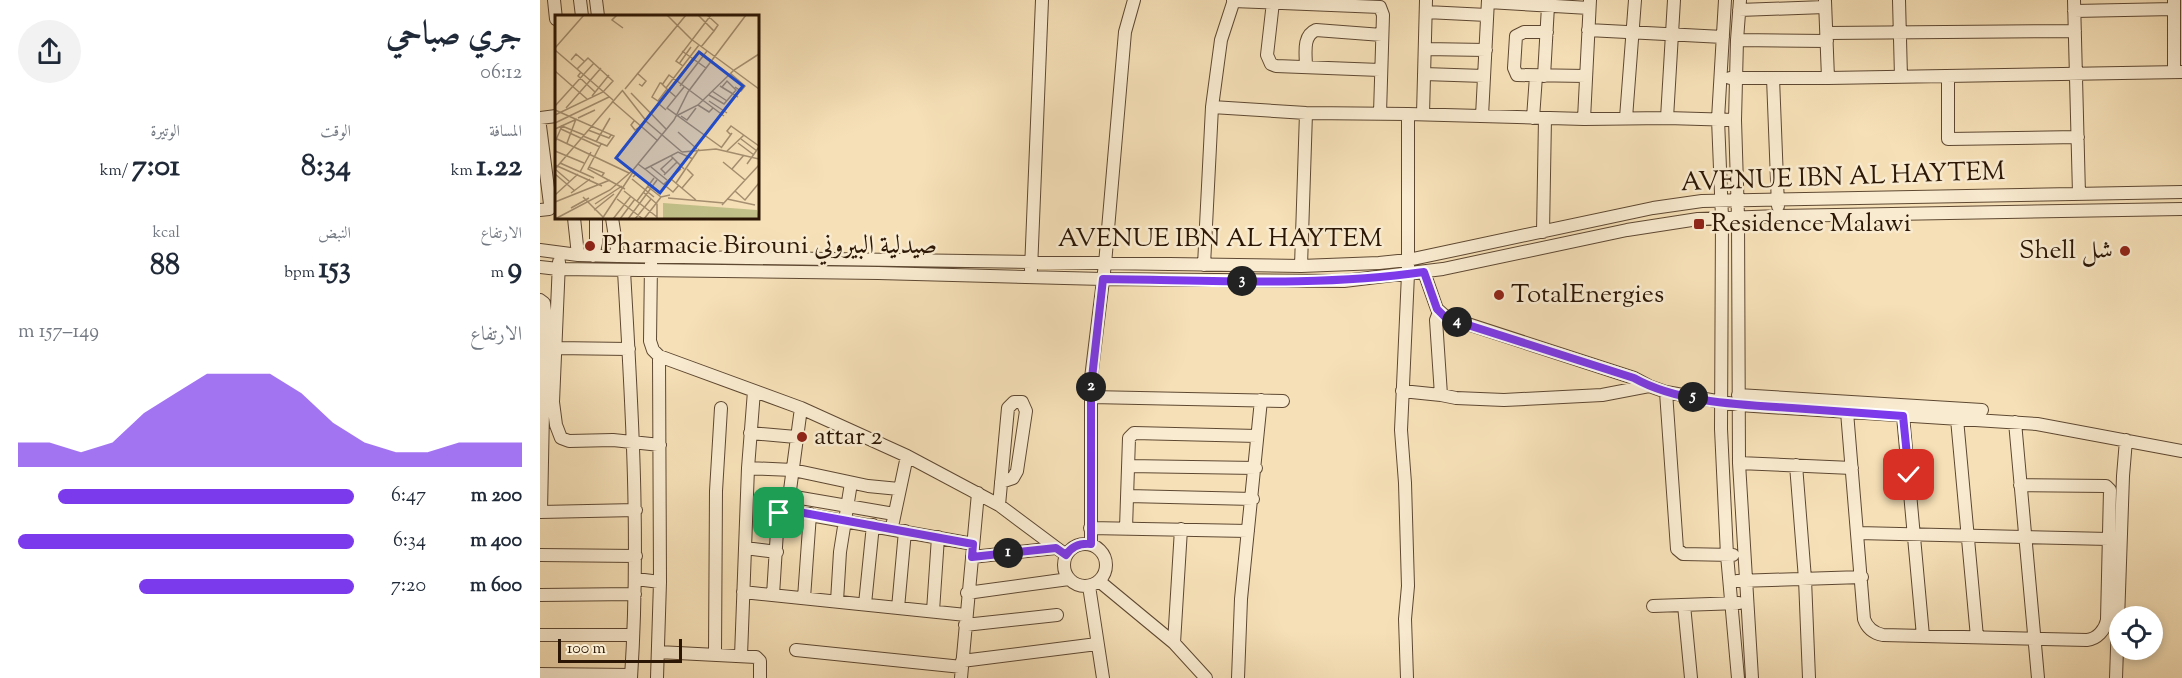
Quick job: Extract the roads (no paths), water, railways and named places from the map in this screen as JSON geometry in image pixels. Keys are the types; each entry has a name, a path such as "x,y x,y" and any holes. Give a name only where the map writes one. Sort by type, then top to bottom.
{"street":[{"path":"554,0 556,15"},
{"path":"580,0 582,15"},
{"path":"596,0 597,15"},
{"path":"1031,278 1042,0"},
{"path":"1091,544 1091,378 1105,264 1125,32 1134,0"},
{"path":"1626,118 1635,0"},
{"path":"1667,118 1674,0"},
{"path":"1725,0 1718,118 1722,200 1721,429 1727,555 1738,678"},
{"path":"1899,0 1901,77"},
{"path":"1204,265 1212,107 1221,40 1234,1 1375,6 1382,11 1380,113"},
{"path":"1482,116 1488,1 1548,6 1590,4 1584,119"},
{"path":"1273,2 1268,61 1276,66 1380,70"},
{"path":"1752,678 1739,463 1738,200 1735,120 1740,5 1825,3 1828,78"},
{"path":"1720,77 1828,78 1901,77 2076,74 2178,72 2174,5 2074,5 2075,31 2076,74 2078,137 2079,194"},
{"path":"1423,114 1426,6 1487,15"},
{"path":"1543,232 1539,118 1540,76 1547,32 1548,6"},
{"path":"1306,67 1307,39 1309,34 1316,30 1382,35"},
{"path":"1588,30 1723,37"},
{"path":"1737,40 1900,33 2075,31"},
{"path":"1547,32 1524,32 1516,36 1514,71 1517,75 1586,76"},
{"path":"1425,49 1486,50"},
{"path":"1424,74 1484,76"},
{"path":"1948,76 1948,139 2078,137"},
{"path":"1773,78 1779,216"},
{"path":"1212,107 1306,113 1735,120"},
{"path":"1301,266 1306,113"},
{"path":"1407,678 1405,619 1408,586 1401,430 1408,274 1408,114"},
{"path":"540,118 555,116"},
{"path":"540,126 550,204 549,209 540,210"},
{"name":"AVENUE IBN AL HAYTEM","path":"540,250 560,254 618,256 1105,264 1301,266 1368,264 1408,260 1670,205 1722,200 2182,192"},
{"name":"AVENUE IBN AL HAYTEM","path":"541,268 878,273 1031,278 1322,281 1424,272 1650,225 1722,218 2182,209"},
{"path":"574,219 578,255"},
{"path":"593,255 596,243 596,219"},
{"path":"612,219 618,256"},
{"path":"560,254 546,348 554,417 562,439 569,441 613,440 660,445"},
{"path":"651,256 650,341 653,350 659,356 801,408 908,456 978,493 999,505 1061,551 1064,568 1069,579 1075,584 1094,583 1103,576 1106,563 1101,552 1091,544 1079,544 1069,550 1061,551 972,557"},
{"path":"540,674 631,676 636,579 636,510 624,271"},
{"path":"1424,272 1439,312 1450,319 1634,378 1666,392 1722,402 1738,400 1982,411"},
{"path":"540,300 544,303 546,348 541,512 636,510"},
{"path":"1439,312 1436,320 1441,395"},
{"path":"546,348 628,349"},
{"path":"657,678 660,582 659,356"},
{"path":"1402,391 1456,398 1504,400 1602,396 1649,386"},
{"path":"741,656 748,468 754,391"},
{"path":"1666,392 1677,549 1683,554 1744,555"},
{"path":"1091,397 1283,401"},
{"path":"1238,678 1238,629 1262,399"},
{"path":"1738,400 1847,412 2048,425 2182,451"},
{"path":"999,505 1001,482 1008,408 1014,402 1022,402 1026,411 1017,471 1013,478 1001,482"},
{"path":"715,654 716,492 721,408"},
{"path":"788,510 801,408"},
{"path":"1847,412 1864,619 1871,630 1883,635 2091,639 2105,628 2110,492 2107,487 2020,485"},
{"path":"1903,416 1923,636"},
{"path":"1957,419 1977,637"},
{"path":"2015,422 2038,678"},
{"path":"1126,528 1129,438 1137,432 1257,436"},
{"path":"750,433 796,437"},
{"path":"2116,678 2126,440"},
{"path":"898,608 898,530 894,514 908,456"},
{"path":"1739,463 1852,468"},
{"path":"1796,465 1805,579 1809,678"},
{"path":"1128,466 1256,468"},
{"path":"748,468 792,470 851,483 899,489"},
{"path":"837,601 840,552 851,483"},
{"path":"962,669 967,593 978,493"},
{"path":"789,496 894,514"},
{"path":"1128,496 1252,499"},
{"path":"773,595 778,515 782,510 973,544"},
{"path":"865,604 871,510"},
{"path":"804,598 810,514"},
{"path":"1090,528 1248,531"},
{"path":"1174,643 1181,529"},
{"path":"1858,533 2109,539"},
{"path":"933,611 938,537"},
{"path":"745,548 777,552"},
{"path":"540,555 636,556"},
{"path":"1730,581 1862,578"},
{"path":"636,579 660,582"},
{"path":"967,593 1069,579"},
{"path":"1094,583 1174,643 1206,678"},
{"path":"1094,583 1097,644 1102,678"},
{"path":"743,592 933,611 965,620 1057,615"},
{"path":"540,595 635,594"},
{"path":"1653,606 1746,602"},
{"path":"1684,605 1691,678"},
{"path":"540,635 633,635"},
{"path":"796,650 962,669 1097,644"},
{"path":"658,652 756,657 759,659 760,678"}],"place":[{"name":"Residence Malawi","path":"1699,224"},
{"name":"Pharmacie Birouni صيدلية البيروني","path":"590,246"},
{"name":"Shell شل","path":"2125,251"},
{"name":"TotalEnergies","path":"1499,295"},
{"name":"attar 2","path":"802,437"}]}
